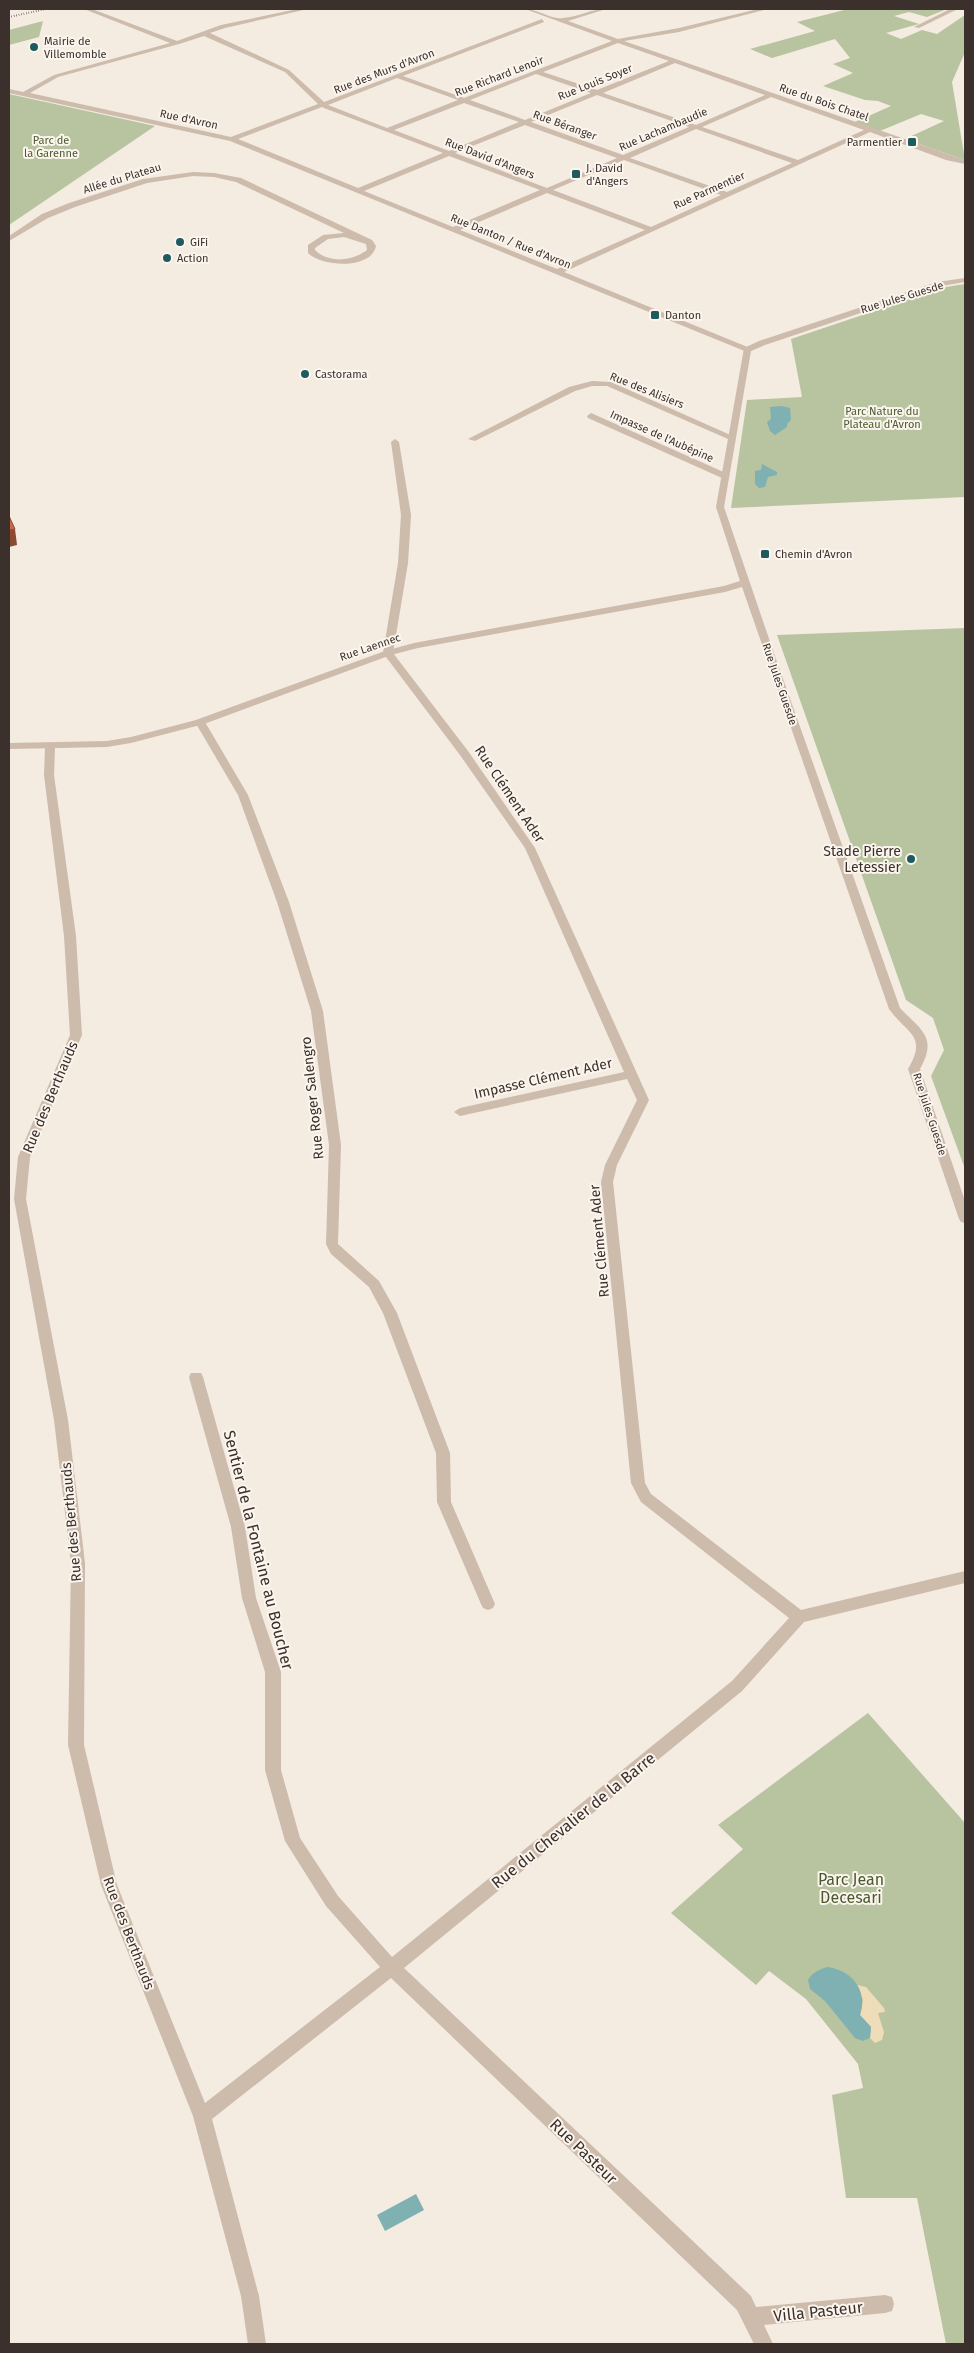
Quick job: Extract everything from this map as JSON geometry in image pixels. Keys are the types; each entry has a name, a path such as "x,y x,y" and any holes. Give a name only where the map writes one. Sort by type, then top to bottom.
{"street":[{"path":"87,9 177,43"},
{"path":"24,94 56,76 177,43 223,26 305,9"},
{"name":"Rue du Bois Chatel","path":"528,9 564,20 771,95 965,162"},
{"path":"564,20 603,9"},
{"name":"Rue Richard Lenoir","path":"388,130 619,40 679,30 765,9"},
{"path":"916,27 955,9"},
{"name":"Rue des Murs d'Avron","path":"232,140 542,21"},
{"name":"Rue David d'Angers","path":"204,33 287,71 324,104 448,154 650,229"},
{"name":"Rue Louis Soyer","path":"357,191 675,61"},
{"path":"538,72 800,163"},
{"name":"Rue Béranger","path":"397,76 727,195"},
{"name":"Rue d'Avron","path":"9,91 232,140 357,191"},
{"name":"Rue Lachambaudie","path":"452,230 771,95"},
{"name":"Rue Parmentier","path":"558,272 870,130"},
{"name":"Allée du Plateau","path":"9,239 55,211 146,181 185,174 214,175 238,180 363,239"},
{"name":"Rue Danton / Rue d'Avron","path":"357,191 747,350"},
{"path":"326,237 344,235 363,239 372,246 367,255 350,260 321,259 312,253 311,247 334,229 331,224"},
{"name":"Rue Jules Guesde","path":"965,280 940,284 762,342 747,350 720,507 895,1009 921,1037 922,1055 914,1069 965,1218"},
{"name":"Rue des Alisiers","path":"472,439 572,389 592,383 608,384 731,437"},
{"name":"Impasse de l'Aubépine","path":"591,416 725,476"},
{"path":"388,653 404,564 406,515 395,442"},
{"name":"Rue Laennec","path":"9,746 50,747 107,744 200,722 388,653 417,646 725,590 746,583"},
{"name":"Rue Clément Ader","path":"388,653 453,739 530,848 643,1100 611,1165 607,1182 638,1483 646,1498 799,1617"},
{"name":"Rue Roger Salengro","path":"200,722 243,795 283,902 317,1011 334,1145 332,1244 336,1251 374,1284 390,1313 443,1452 444,1502 488,1604"},
{"name":"Rue des Berthauds","path":"50,747 49,775 70,936 76,1035 24,1157 20,1199 37,1299 61,1420 78,1563 76,1745 109,1885 202,2116 250,2296 257,2344"},
{"name":"Impasse Clément Ader","path":"460,1112 631,1074"},
{"name":"Sentier de la Fontaine au Boucher","path":"196,1377 238,1527 249,1598 273,1672 273,1770 293,1841 332,1901 392,1967"},
{"path":"799,1617 965,1577"},
{"name":"Rue du Chevalier de la Barre","path":"202,2116 392,1967 737,1686 799,1617"},
{"name":"Rue Pasteur","path":"392,1967 744,2304 764,2344"},
{"name":"Villa Pasteur","path":"751,2317 885,2304"}],"green space":[{"path":"848,9 947,9 927,17 909,12 894,16 919,24 886,33 901,39 922,30 937,34 965,15 965,52 952,82 965,160 905,139 944,121 921,114 880,131 855,122 891,106 878,101 865,100 823,86 853,73 833,64 850,58 835,39 772,58 750,49 815,31 797,22"},
{"path":"43,21 39,37 9,45 9,30"},
{"name":"Parc de la Garenne","path":"9,94 155,126 9,225"},
{"name":"Parc Nature du Plateau d'Avron","path":"965,284 965,497 731,508 747,400 802,397 791,339 946,287"},
{"name":"Stade Pierre Letessier","path":"965,628 965,1169 931,1076 944,1050 933,1018 906,1000 777,635"},
{"name":"Parc Jean Decesari","path":"868,1713 965,1823 965,2344 946,2344 917,2198 846,2198 832,2095 863,2088 858,2064 806,1999 769,1971 756,1985 671,1913 743,1849 718,1825"}],"sand":[{"path":"857,1985 866,1987 884,2008 885,2012 878,2013 884,2032 882,2040 875,2043 870,2038 871,2027 860,2015 863,2000"}],"water":[{"path":"782,406 790,408 791,420 787,427 775,435 770,431 767,422 771,419 770,407"},
{"path":"762,464 777,472 777,475 768,477 765,487 759,488 755,484 755,471 761,470"},
{"path":"828,1967 845,1973 860,1990 862,2006 860,2015 871,2027 870,2038 863,2041 855,2038 825,2001 810,1989 808,1980 816,1972"},
{"path":"416,2194 424,2210 385,2231 377,2215"}],"building":[{"path":"9,516 15,529 9,530"}],"railway":[{"path":"9,17 46,9"}],"place":[{"name":"Mairie de Villemomble","path":"34,47"},
{"name":"Parmentier","path":"912,142"},
{"name":"J. David d'Angers","path":"576,174"},
{"name":"GiFi","path":"180,242"},
{"name":"Action","path":"167,258"},
{"name":"Danton","path":"655,315"},
{"name":"Castorama","path":"305,374"},
{"name":"Chemin d'Avron","path":"765,554"},
{"name":"Stade Pierre Letessier","path":"911,859"}]}
